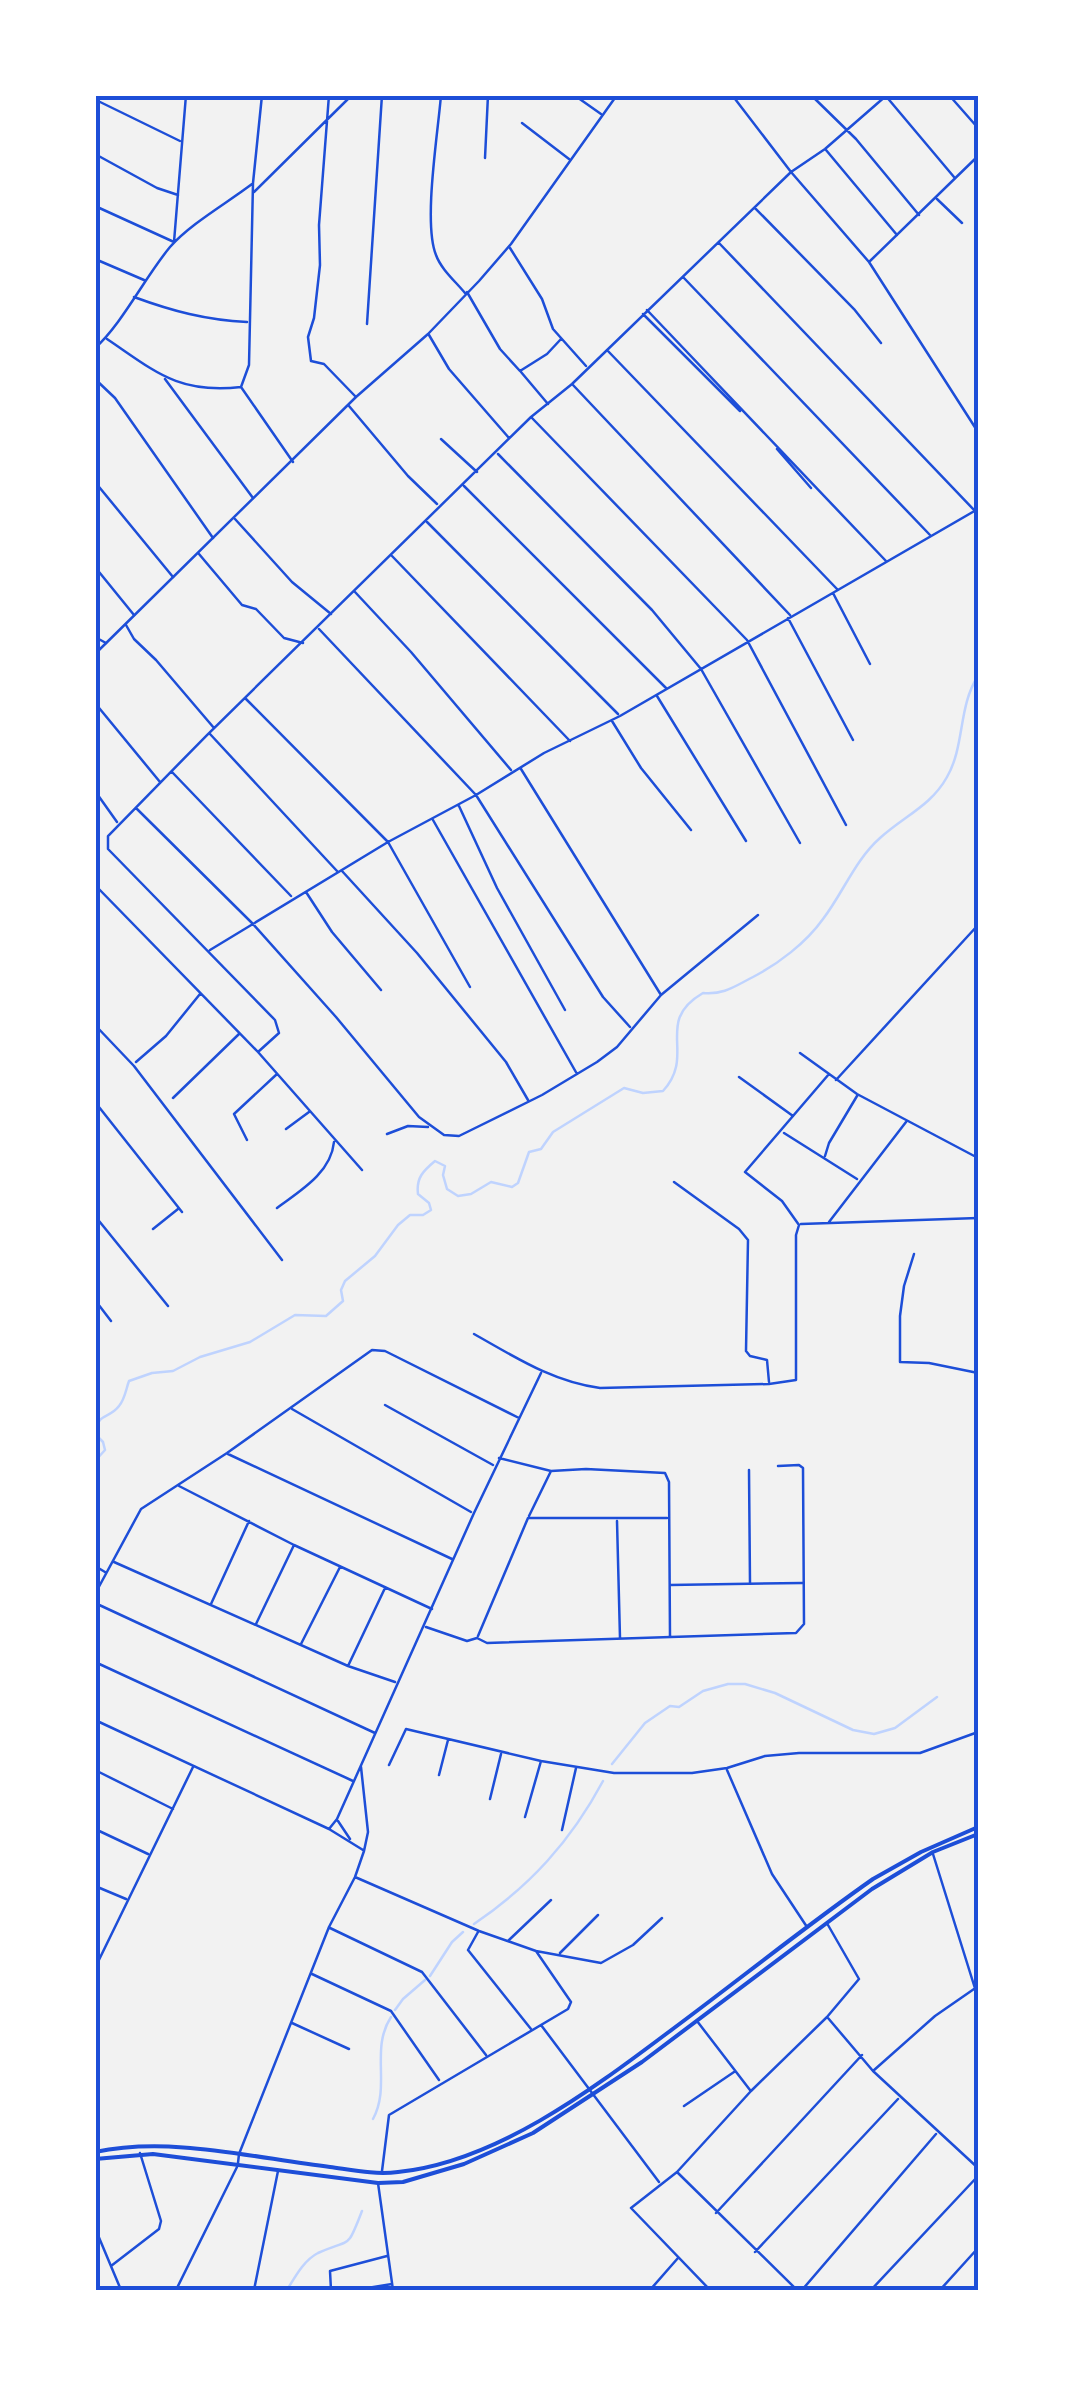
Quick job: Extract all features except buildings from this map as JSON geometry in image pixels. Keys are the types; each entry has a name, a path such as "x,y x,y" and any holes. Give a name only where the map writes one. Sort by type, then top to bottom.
{"main road":[{"path":"95,2155 140,2146 239,2154 381,2173 461,2157 530,2126 589,2090 874,1879 921,1852 978,1827"},
{"path":"95,2155 140,2153 378,2183 403,2182 464,2164 533,2133 595,2096 872,1889 933,1852 978,1834"}],"street":[{"path":"174,242 186,95"},
{"path":"241,387 248,365 252,193 262,95"},
{"path":"329,95 319,225 320,264 308,337 311,361 324,364 356,398"},
{"path":"252,193 352,95"},
{"path":"367,324 382,95"},
{"path":"441,95 432,202 436,258 466,292 500,348 548,405"},
{"path":"485,158 488,95"},
{"path":"574,95 602,114"},
{"path":"95,654 348,405 428,334 508,246 617,95"},
{"path":"732,95 790,172 869,262 978,432"},
{"path":"810,95 846,129 919,216"},
{"path":"258,1052 279,1032 275,1020 108,849 108,836 531,417 572,384 790,172 825,149 886,95 955,178"},
{"path":"948,95 978,128"},
{"path":"95,112 96,98 182,142"},
{"path":"522,124 569,159"},
{"path":"825,149 898,235"},
{"path":"95,154 179,196"},
{"path":"869,262 978,156"},
{"path":"972,161 978,166"},
{"path":"95,348 174,242 253,184"},
{"path":"936,198 962,223"},
{"path":"95,206 174,242"},
{"path":"754,206 881,342"},
{"path":"209,951 388,842 620,716 977,510 718,242"},
{"path":"508,246 532,280 549,322 586,367"},
{"path":"95,258 144,280"},
{"path":"682,276 850,452"},
{"path":"682,276 931,537"},
{"path":"132,296 192,316 248,322"},
{"path":"646,309 886,562"},
{"path":"642,313 740,410 811,488"},
{"path":"428,334 449,368 510,438"},
{"path":"106,338 165,379 222,389 241,387"},
{"path":"520,370 547,354 561,339"},
{"path":"606,349 834,590 870,664"},
{"path":"95,378 116,398 213,538"},
{"path":"165,379 254,499"},
{"path":"572,384 788,616 853,740"},
{"path":"241,387 293,462"},
{"path":"348,405 408,476 440,506"},
{"path":"531,417 747,640 846,825"},
{"path":"441,439 476,472"},
{"path":"497,453 652,610 700,668 800,844"},
{"path":"95,482 173,577"},
{"path":"463,484 666,688"},
{"path":"234,518 292,582 331,614"},
{"path":"426,520 620,716"},
{"path":"198,552 242,605 256,610 284,638 303,642"},
{"path":"391,555 571,742"},
{"path":"95,567 134,615"},
{"path":"354,591 513,773"},
{"path":"126,624 134,640 214,728"},
{"path":"318,628 476,796 603,997 630,1028"},
{"path":"95,636 106,643"},
{"path":"656,694 746,841"},
{"path":"246,698 388,842 470,988"},
{"path":"95,703 160,782"},
{"path":"612,720 641,768 691,830"},
{"path":"209,733 417,953 506,1062 529,1101"},
{"path":"520,768 661,995"},
{"path":"171,771 293,898"},
{"path":"95,791 118,824"},
{"path":"459,804 488,872 566,1010"},
{"path":"135,807 252,923 336,1017 394,1091 431,1128"},
{"path":"432,819 577,1074"},
{"path":"95,885 278,1073 362,1170"},
{"path":"306,892 332,932 381,990"},
{"path":"387,1134 418,1124 459,1136 577,1074 616,1047 661,995 758,915"},
{"path":"836,1080 978,925"},
{"path":"136,1062 166,1036 201,993"},
{"path":"95,1025 134,1066 282,1260"},
{"path":"174,1098 240,1033"},
{"path":"800,1053 906,1122 975,1157 978,1150"},
{"path":"247,1140 234,1114 278,1073"},
{"path":"799,1225 782,1201 745,1172 828,1074"},
{"path":"739,1077 794,1117"},
{"path":"824,1158 857,1096"},
{"path":"95,1102 180,1210 153,1229"},
{"path":"286,1129 310,1111"},
{"path":"828,1223 906,1122"},
{"path":"782,1131 858,1180"},
{"path":"278,1208 300,1195 324,1168 333,1156 334,1141"},
{"path":"674,1182 748,1240 746,1352 767,1360 769,1384"},
{"path":"95,1216 168,1306"},
{"path":"799,1225 978,1218"},
{"path":"474,1334 542,1372 573,1384 600,1388 791,1382 798,1376 799,1225"},
{"path":"914,1254 900,1316 900,1362 930,1362 978,1373"},
{"path":"95,1300 111,1321"},
{"path":"95,1594 136,1514 361,1355 378,1349 519,1418"},
{"path":"329,1829 338,1820 499,1458 542,1372"},
{"path":"385,1405 496,1466"},
{"path":"290,1408 474,1513"},
{"path":"227,1453 454,1560"},
{"path":"499,1458 551,1470 662,1471 668,1482 670,1637"},
{"path":"426,1627 467,1641 477,1638 487,1643 796,1633 804,1624 803,1468 778,1466"},
{"path":"477,1638 551,1470"},
{"path":"749,1470 750,1583"},
{"path":"177,1485 294,1545 432,1608"},
{"path":"528,1518 668,1518"},
{"path":"617,1519 620,1640"},
{"path":"211,1606 250,1521"},
{"path":"256,1625 294,1545"},
{"path":"112,1562 348,1666 398,1683"},
{"path":"301,1645 340,1565"},
{"path":"95,1566 106,1573"},
{"path":"670,1585 804,1583"},
{"path":"348,1666 386,1587"},
{"path":"95,1603 375,1733"},
{"path":"95,1662 353,1781"},
{"path":"95,1720 329,1829 364,1851"},
{"path":"389,1765 406,1729 541,1761 614,1773 692,1773 765,1756 799,1753 920,1753 978,1732"},
{"path":"439,1775 448,1739"},
{"path":"490,1799 501,1752"},
{"path":"525,1817 541,1761"},
{"path":"95,1968 194,1766"},
{"path":"176,2290 238,2166 239,2154 329,1927 355,1877 368,1832 361,1766"},
{"path":"562,1830 576,1767"},
{"path":"726,1768 772,1874 808,1928"},
{"path":"95,1770 173,1809"},
{"path":"338,1820 351,1841"},
{"path":"95,1829 150,1855"},
{"path":"933,1852 978,1998"},
{"path":"355,1877 479,1931 536,1951 601,1963 633,1945 662,1918"},
{"path":"95,1886 128,1900"},
{"path":"508,1941 552,1900"},
{"path":"559,1954 598,1915"},
{"path":"710,2290 632,2208 677,2172 827,2017 859,1974 827,1924"},
{"path":"329,1927 422,1972 487,2056"},
{"path":"479,1931 468,1950 532,2030"},
{"path":"95,1940 106,1944"},
{"path":"381,2173 389,2115 568,2008 568,1997 536,1951"},
{"path":"311,1973 390,2010 441,2083"},
{"path":"873,2071 934,2016 976,1988"},
{"path":"827,2017 873,2071 978,2168"},
{"path":"696,2020 751,2092"},
{"path":"291,2022 349,2049"},
{"path":"541,2025 660,2183"},
{"path":"716,2213 862,2055"},
{"path":"684,2106 735,2071"},
{"path":"756,2252 900,2097"},
{"path":"677,2172 799,2290 937,2133"},
{"path":"110,2266 159,2230 161,2221 140,2153"},
{"path":"254,2290 278,2170"},
{"path":"871,2290 978,2176"},
{"path":"378,2183 393,2290"},
{"path":"95,2228 121,2290"},
{"path":"940,2290 978,2248"},
{"path":"331,2290 330,2271 388,2256"},
{"path":"650,2290 678,2258"},
{"path":"355,2290 392,2284"}],"waterway":[{"path":"95,1429 121,1403 129,1381 173,1371 200,1357 250,1342 295,1315 326,1316 343,1301 341,1290 345,1281 375,1256 398,1225 410,1215 423,1215 431,1210 418,1194 418,1184 435,1161 445,1166 447,1189 458,1196 471,1194 491,1182 512,1187 518,1183 529,1152 541,1149 553,1132 624,1088 643,1093 663,1091 677,1064 677,1027 688,1004 703,993 735,987 800,944 823,919 871,847 941,787 953,765 967,700 978,676"},
{"path":"95,1434 105,1450 95,1461"},
{"path":"612,1764 645,1723 670,1706 679,1707 703,1691 728,1684 745,1684 775,1693 853,1730 874,1734 895,1728 937,1697"},
{"path":"474,1924 548,1861 603,1781"},
{"path":"430,1976 463,1932"},
{"path":"395,2010 425,1980"},
{"path":"373,2119 380,2094 382,2042 391,2017"},
{"path":"287,2290 313,2256 347,2241 362,2211"}]}
